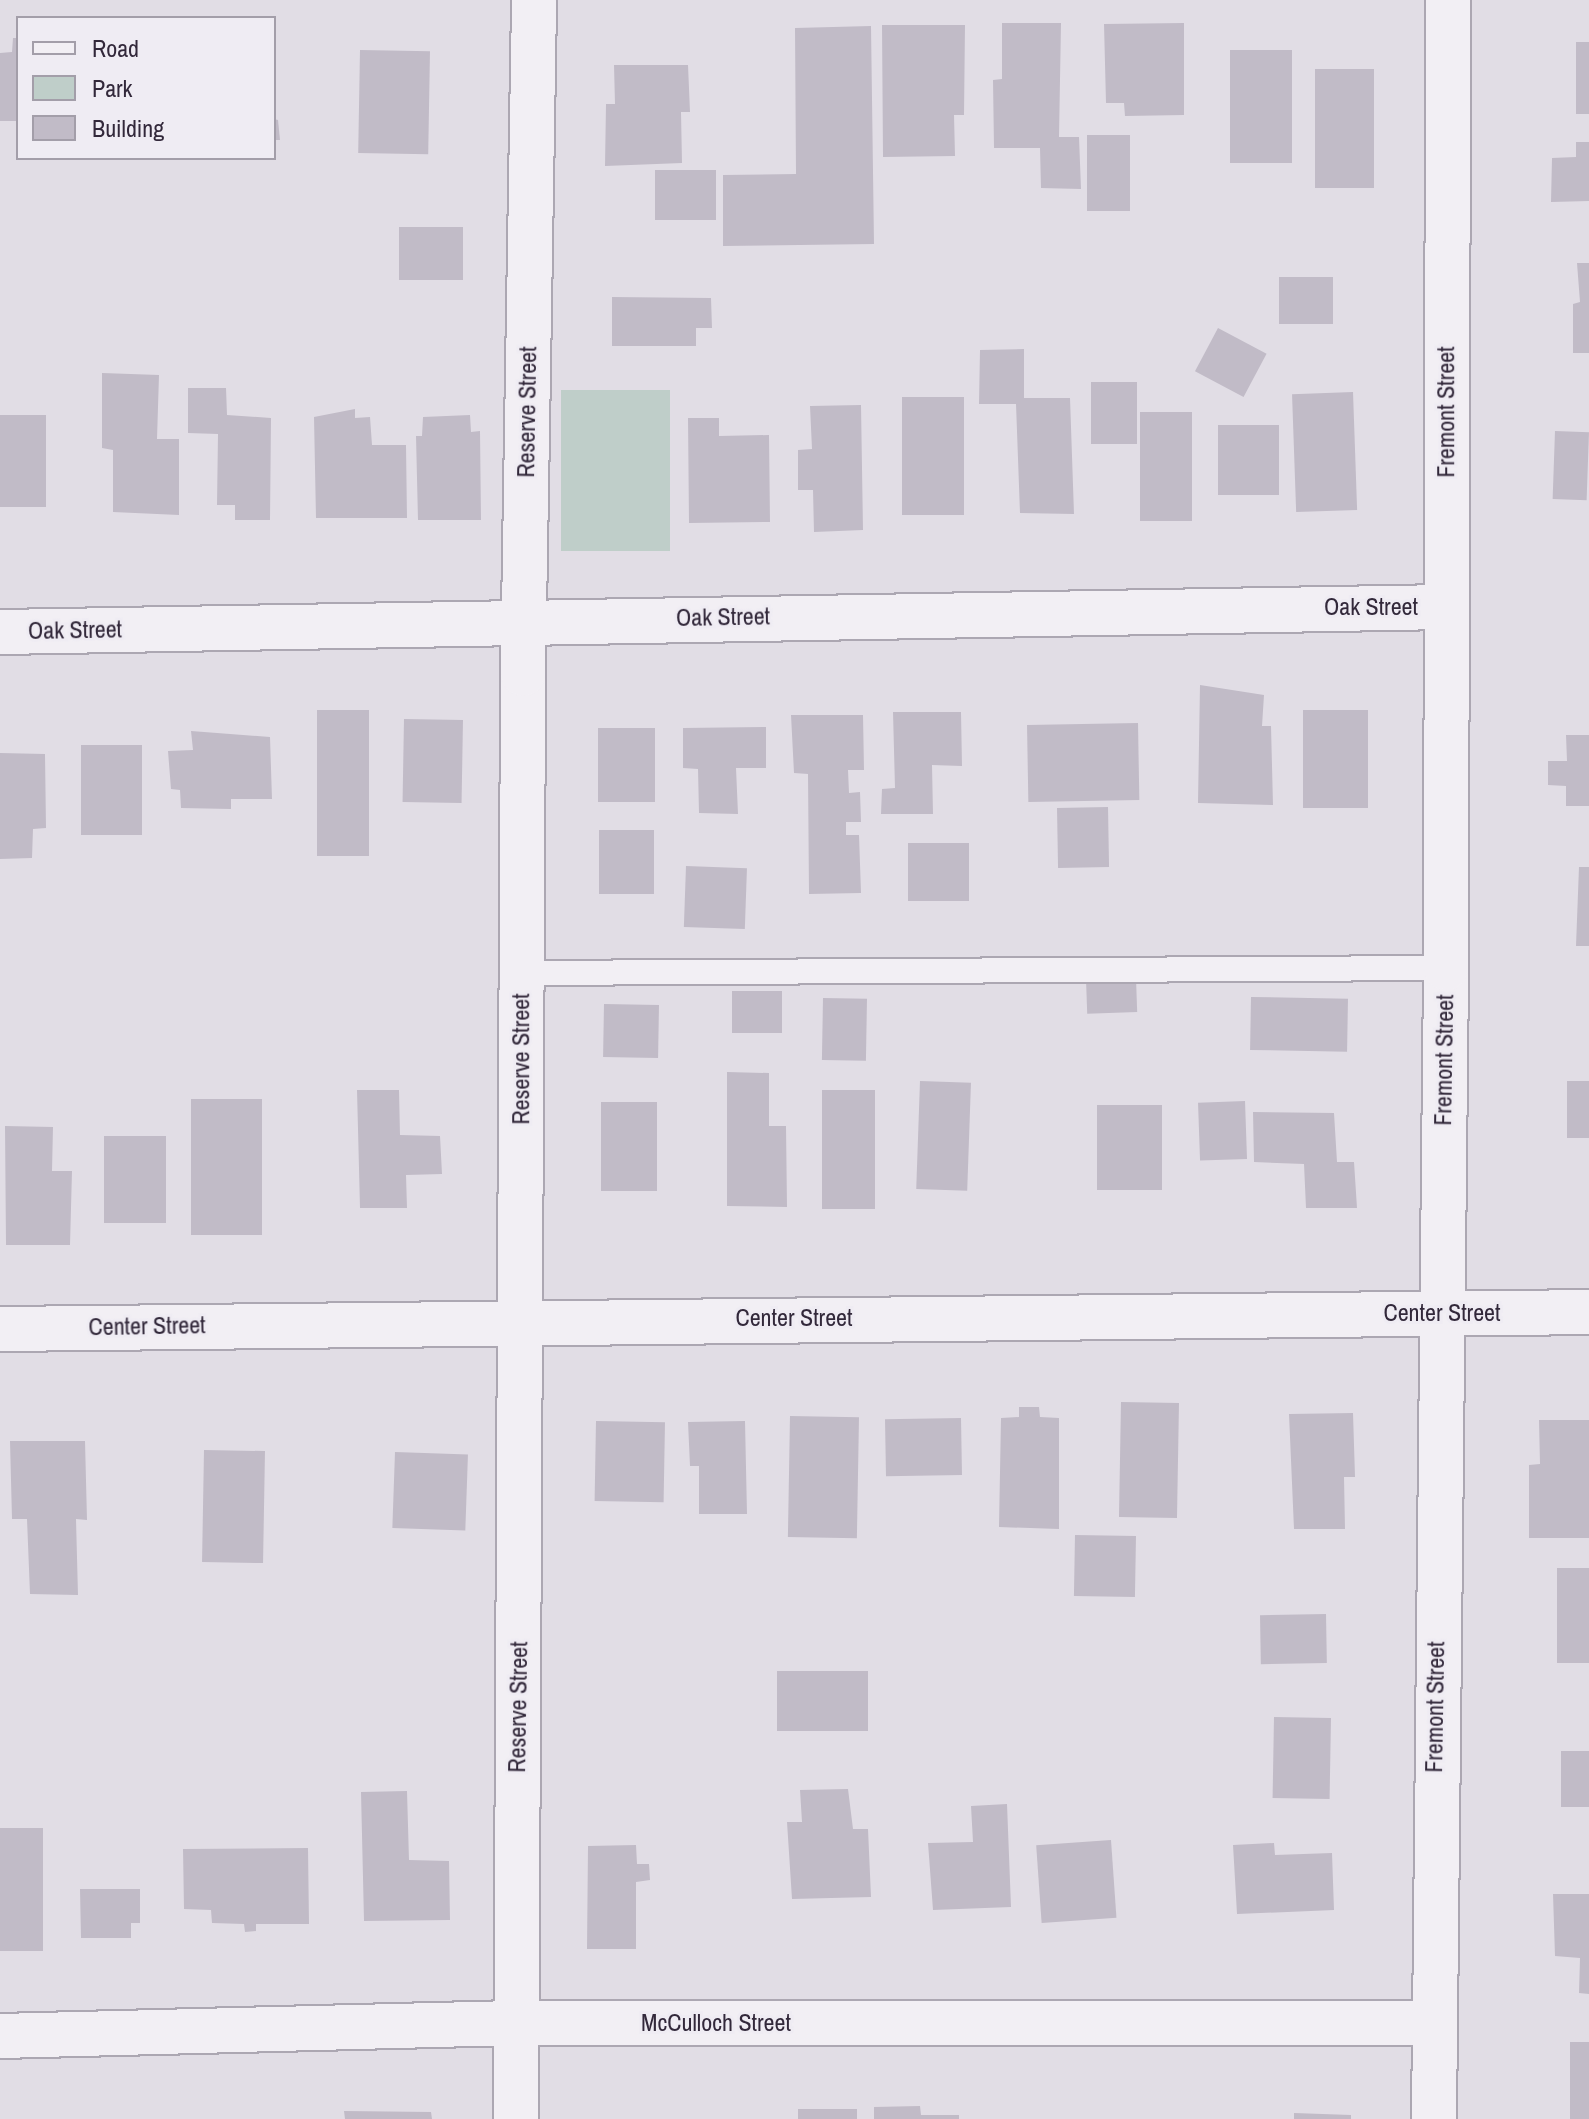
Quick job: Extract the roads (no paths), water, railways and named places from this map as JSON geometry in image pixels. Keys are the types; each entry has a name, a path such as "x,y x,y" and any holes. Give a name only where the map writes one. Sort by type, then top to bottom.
{"street":[{"name":"Reserve Street","path":"516,2119 522,1320 521,973 534,0"},
{"name":"Fremont Street","path":"1434,2119 1432,2023 1446,968 1448,0"},
{"name":"Oak Street","path":"0,632 525,620 1446,607"},
{"name":"Center Street","path":"0,1329 522,1320 1589,1312"},
{"name":"McCulloch Street","path":"0,2036 515,2023 1432,2023"}],"lane":[{"path":"521,973 1446,968"}]}
